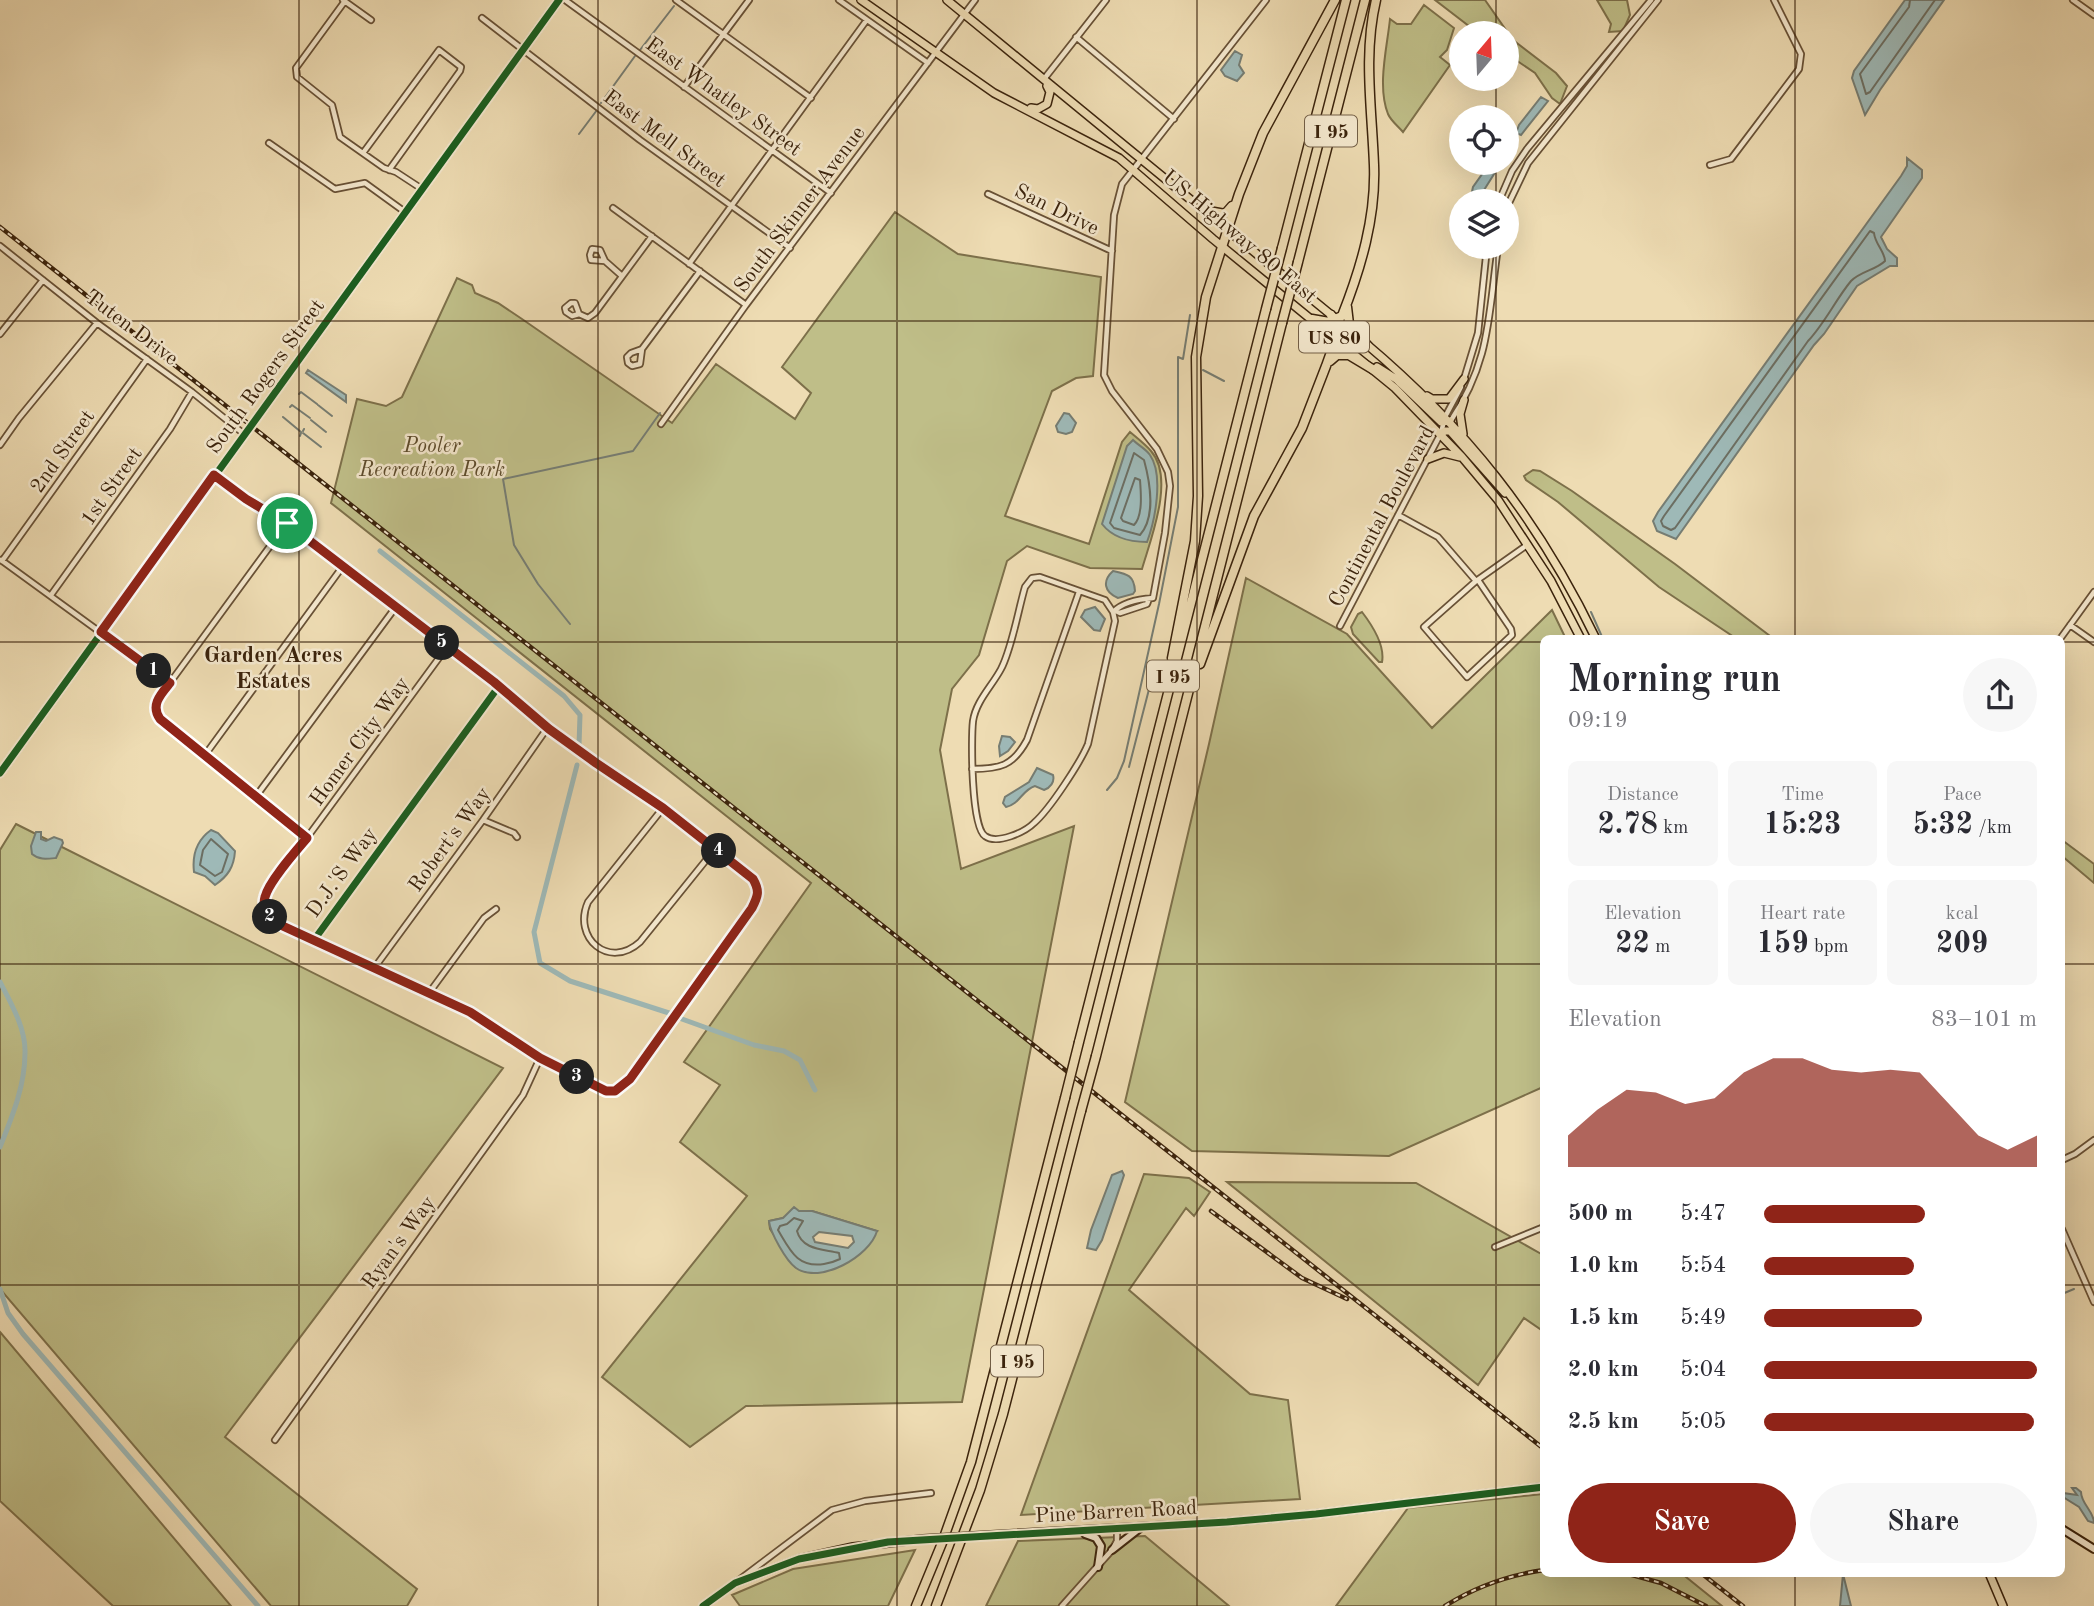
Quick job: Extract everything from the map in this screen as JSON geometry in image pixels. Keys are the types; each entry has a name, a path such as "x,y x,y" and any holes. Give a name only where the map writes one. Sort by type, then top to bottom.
{"highway":[{"path":"1163,714 1195,541 1198,496 1196,357 1199,325 1213,270 1239,194 1276,106 1335,0"},
{"name":"I 95","path":"916,1606 943,1543 971,1462 1346,0"},
{"name":"I 95","path":"936,1606 977,1501 1003,1414 1364,0"},
{"path":"1368,346 1349,324 1346,313 1365,248 1374,190 1369,58 1376,0"},
{"path":"1203,210 1225,214 1230,211 1239,194"},
{"path":"1312,319 1325,322 1334,318 1349,298"},
{"path":"1188,692 1254,516 1302,428 1336,338 1334,318"},
{"path":"1326,366 1337,355 1342,354 1349,355 1374,370"}],"main road":[{"name":"US Highway 80 East","path":"861,0 995,93 1097,145 1134,171 1356,354 1441,434 1498,500 1551,581 1579,635"},
{"name":"US Highway 80 East","path":"947,0 1422,392 1487,463 1522,511 1562,572 1594,635"},
{"path":"1017,104 1035,109 1044,107 1050,92 1043,81"},
{"path":"1356,354 1396,379 1446,421"},
{"path":"1422,392 1432,399 1449,399 1464,379"},
{"path":"1464,400 1460,419 1465,438"},
{"path":"1441,434 1444,431 1450,432 1522,511"},
{"path":"1428,458 1444,453 1464,459"},
{"path":"1991,1577 2003,1606"}],"street":[{"name":"South Rogers Street","path":"0,773 559,0"},
{"name":"East Whatley Street","path":"565,0 831,193"},
{"path":"676,0 811,98"},
{"path":"684,87 749,0"},
{"path":"839,0 928,63"},
{"name":"South Skinner Avenue","path":"661,424 975,0"},
{"path":"1043,81 1106,0"},
{"path":"1149,599 1145,597 1118,606 1115,611 1088,744 1081,759 1035,823 999,839 984,836 979,829 972,769 973,721 976,710 1002,667 1025,587 1032,579 1040,578 1105,600 1115,611 1121,613 1147,604 1149,599 1153,598 1170,486 1164,459 1112,391 1104,375 1118,197 1122,184 1266,0"},
{"path":"1505,189 1521,157 1651,0"},
{"path":"1516,189 1528,163 1658,0"},
{"path":"1710,165 1731,159 1799,69 1801,54 1774,0"},
{"path":"2073,0 2094,15"},
{"path":"371,20 344,1 296,68 297,77 332,105 340,137 422,189"},
{"name":"East Mell Street","path":"482,18 637,138 790,248"},
{"path":"689,264 866,21"},
{"path":"1076,37 1174,118"},
{"path":"363,153 439,50 461,66 460,71 389,170"},
{"path":"269,143 335,189 365,183 405,212"},
{"name":"San Drive","path":"988,194 1112,251"},
{"path":"613,208 747,305"},
{"path":"579,314 588,318 595,313 652,236"},
{"path":"0,254 2,248"},
{"name":"Tuten Drive","path":"2,248 97,323 192,391 244,434"},
{"path":"1446,421 1464,379 1478,332 1486,259"},
{"path":"1446,421 1464,400 1476,375 1488,334 1497,259"},
{"path":"605,261 622,276"},
{"path":"642,349 700,271"},
{"path":"0,334 43,280"},
{"path":"0,445 97,323"},
{"name":"2nd Street","path":"1,561 147,359"},
{"name":"1st Street","path":"51,595 171,429 192,391"},
{"name":"Continental Boulevard","path":"1340,626 1446,421"},
{"path":"214,475 246,499 287,523 499,686 548,727 663,808 715,849 640,942 631,950 608,953 597,947 588,937 584,926 587,904 663,808"},
{"path":"1398,515 1438,537 1477,581 1511,629 1512,635 1467,677 1424,627 1477,581 1528,544"},
{"path":"287,523 156,702 157,716 307,838"},
{"path":"1,561 170,683"},
{"path":"205,755 343,566"},
{"path":"972,769 993,769 1019,755 1027,740 1079,592"},
{"path":"2063,635 2094,592"},
{"path":"1138,599 1140,606"},
{"path":"257,795 395,608"},
{"path":"2070,625 2094,642"},
{"name":"Homer City Way","path":"314,940 274,922 264,903 265,896 447,647"},
{"name":"D.J.'S Way","path":"499,686 314,940 470,1012 540,1058 606,1091 615,1091 630,1079 758,896 758,888 753,879 715,849"},
{"name":"Robert's Way","path":"375,967 548,727"},
{"path":"483,820 517,836"},
{"path":"429,993 484,918 496,909"},
{"name":"Ryan's Way","path":"275,1440 523,1095 540,1058"},
{"path":"2065,1158 2094,1140"},
{"path":"1495,1247 1540,1229"},
{"path":"2065,1236 2094,1302"},
{"name":"Pine Barren Road","path":"703,1606 735,1583 799,1559 853,1547 923,1539 1117,1529 1316,1514 1540,1487"},
{"path":"735,1583 832,1510 865,1501 931,1493"},
{"path":"1112,1550 1141,1527"},
{"path":"1062,1606 1112,1550 1117,1541 1117,1529"},
{"path":"1055,1532 1090,1534 1096,1538 1101,1546 1098,1567"},
{"path":"2065,1532 2094,1549"}],"green space":[{"path":"1435,0 1485,0 1500,21 1462,21"},
{"path":"1597,0 1627,0 1630,15 1623,31 1609,32 1611,24"},
{"path":"1424,5 1449,24 1449,44 1440,57 1449,66 1403,132 1388,114 1383,91 1384,67 1390,19 1397,24 1411,24"},
{"path":"1519,45 1556,73 1567,86 1560,104 1552,98 1535,73 1519,62"},
{"name":"Pooler Recreation Park","path":"895,212 958,254 1101,277 1093,376 1076,378 1052,391 1005,516 1089,544 1122,442 1130,432 1149,448 1158,463 1161,492 1159,509 1142,569 1090,568 1027,546 1007,561 979,655 952,689 940,750 961,869 1074,826 962,1402 746,1406 690,1447 602,1377 747,1196 680,1142 720,1085 684,1062 811,883 331,503 357,399 386,406 402,397 457,278 472,285 475,293 498,303 672,423 716,364 795,419 811,393 782,367","holes":["799,1211 812,1211 877,1231 812,1273 795,1267 770,1229 769,1221"]},
{"path":"1533,470 1540,471 1572,491 1769,635 1731,635 1659,587 1524,476"},
{"path":"1246,578 1347,634 1432,728 1552,610 1564,635 1540,635 1540,1088 1389,1156 1192,1151 1125,1102"},
{"path":"1362,612 1380,643 1382,662 1353,634 1351,627"},
{"path":"16,824 503,1068 225,1437 417,1589 407,1606 271,1606 0,1289 0,850"},
{"path":"2065,842 2094,864 2094,883 2065,859"},
{"path":"1144,1174 1189,1178 1210,1192 1194,1216 1186,1208 1129,1290 1250,1394 1288,1400 1300,1499 1021,1515"},
{"path":"1227,1182 1416,1183 1540,1253 1540,1329 1524,1318 1478,1385"},
{"path":"0,1332 231,1606 113,1606 0,1501"},
{"path":"1540,1494 1540,1577 1686,1577 1722,1606 1336,1606 1408,1508"},
{"path":"1145,1536 1229,1606 986,1606 1018,1541"},
{"path":"915,1550 888,1606 740,1606 732,1595 793,1569"}],"water":[{"path":"1905,0 1944,0 1865,115 1852,78 1854,71"},
{"path":"1235,51 1242,55 1239,65 1244,73 1237,81 1225,76 1221,70"},
{"path":"1541,97 1548,101 1521,135 1519,125"},
{"path":"1907,158 1922,170 1922,178 1881,237 1887,249 1897,258 1897,266 1890,266 1857,286 1676,539 1657,531 1653,521 1658,512 1901,176 1907,166"},
{"path":"1482,175 1493,175 1485,189 1473,187"},
{"path":"308,370 346,395 346,402 306,373"},
{"path":"1064,413 1069,414 1076,423 1072,432 1066,434 1058,432 1056,426"},
{"path":"1133,440 1150,455 1157,474 1155,511 1147,542 1122,538 1111,533 1102,524 1127,446"},
{"path":"1113,571 1131,578 1135,591 1133,594 1118,598 1110,593 1106,582"},
{"path":"1095,607 1105,619 1100,631 1094,630 1081,617 1085,610"},
{"path":"1002,736 1010,737 1015,742 1000,756 999,746"},
{"path":"1037,768 1053,775 1048,788 1044,790 1035,786 1006,807 1003,803 1005,797 1029,782"},
{"path":"211,830 218,833 235,851 230,871 215,885 205,876 194,872 196,848"},
{"path":"36,832 41,832 41,839 46,841 54,837 62,840 56,858 40,858 32,854 31,846"},
{"path":"1122,1171 1124,1175 1102,1240 1096,1250 1087,1248 1112,1175"},
{"path":"794,1207 799,1211 812,1211 877,1231 865,1250 843,1265 818,1273 806,1272 792,1264 772,1232 769,1221 783,1218","holes":["819,1232 852,1236 854,1242 848,1248 815,1242 813,1237"]},
{"path":"2072,1488 2081,1492 2094,1523 2088,1521 2079,1507 2065,1498 2065,1493 2077,1495"},
{"path":"1843,1577 1844,1577 1851,1606 1840,1606"}],"waterway":[{"path":"640,50 674,6"},
{"path":"601,103 635,56"},
{"path":"579,134 597,110"},
{"path":"1107,790 1117,778 1124,761 1178,507 1178,357 1183,359 1190,315"},
{"path":"1203,370 1224,381"},
{"path":"299,394 301,392 317,404"},
{"path":"290,407 292,405 310,418"},
{"path":"318,405 332,416"},
{"path":"570,624 538,584 514,545 503,479 633,451 660,413"},
{"path":"283,417 301,432"},
{"path":"311,420 326,432"},
{"path":"303,433 321,447"},
{"path":"380,551 564,696 580,715 579,745"},
{"path":"1591,612 1601,635"},
{"path":"1129,767 1156,662"},
{"path":"577,765 534,932 540,963 570,981 669,1013"},
{"path":"0,982 13,1007 25,1044 20,1089 0,1147"},
{"path":"679,1018 754,1045 784,1051 800,1060 815,1090"},
{"path":"0,1289 8,1313 23,1334 258,1606"},
{"path":"2065,1293 2074,1289"}],"railway":[{"path":"0,227 1540,1446"},
{"path":"1211,1211 1302,1278 1347,1299"},
{"path":"1445,1606 1493,1583 1540,1571"},
{"path":"1639,1577 1661,1583 1706,1606"},
{"path":"1706,1577 1743,1606"}],"cycle path":[{"path":"0,773 559,0"},
{"path":"214,476 287,523 499,686 548,727 663,808 753,879 757,894 752,908 630,1079 615,1091 606,1091 540,1058 470,1012 314,940 499,686"},
{"path":"703,1606 735,1583 799,1559 888,1542 1227,1522 1540,1487"}],"district":[{"name":"Garden Acres Estates","path":"273,667"}],"route":[{"path":"214,475 246,499 287,523 494,682 549,729 663,808 753,879 758,888 758,896 752,908 630,1079 615,1091 606,1091 540,1058 470,1012 274,922 265,909 265,895 288,860 307,838 157,716 156,702 170,683 101,632 214,475"}]}
